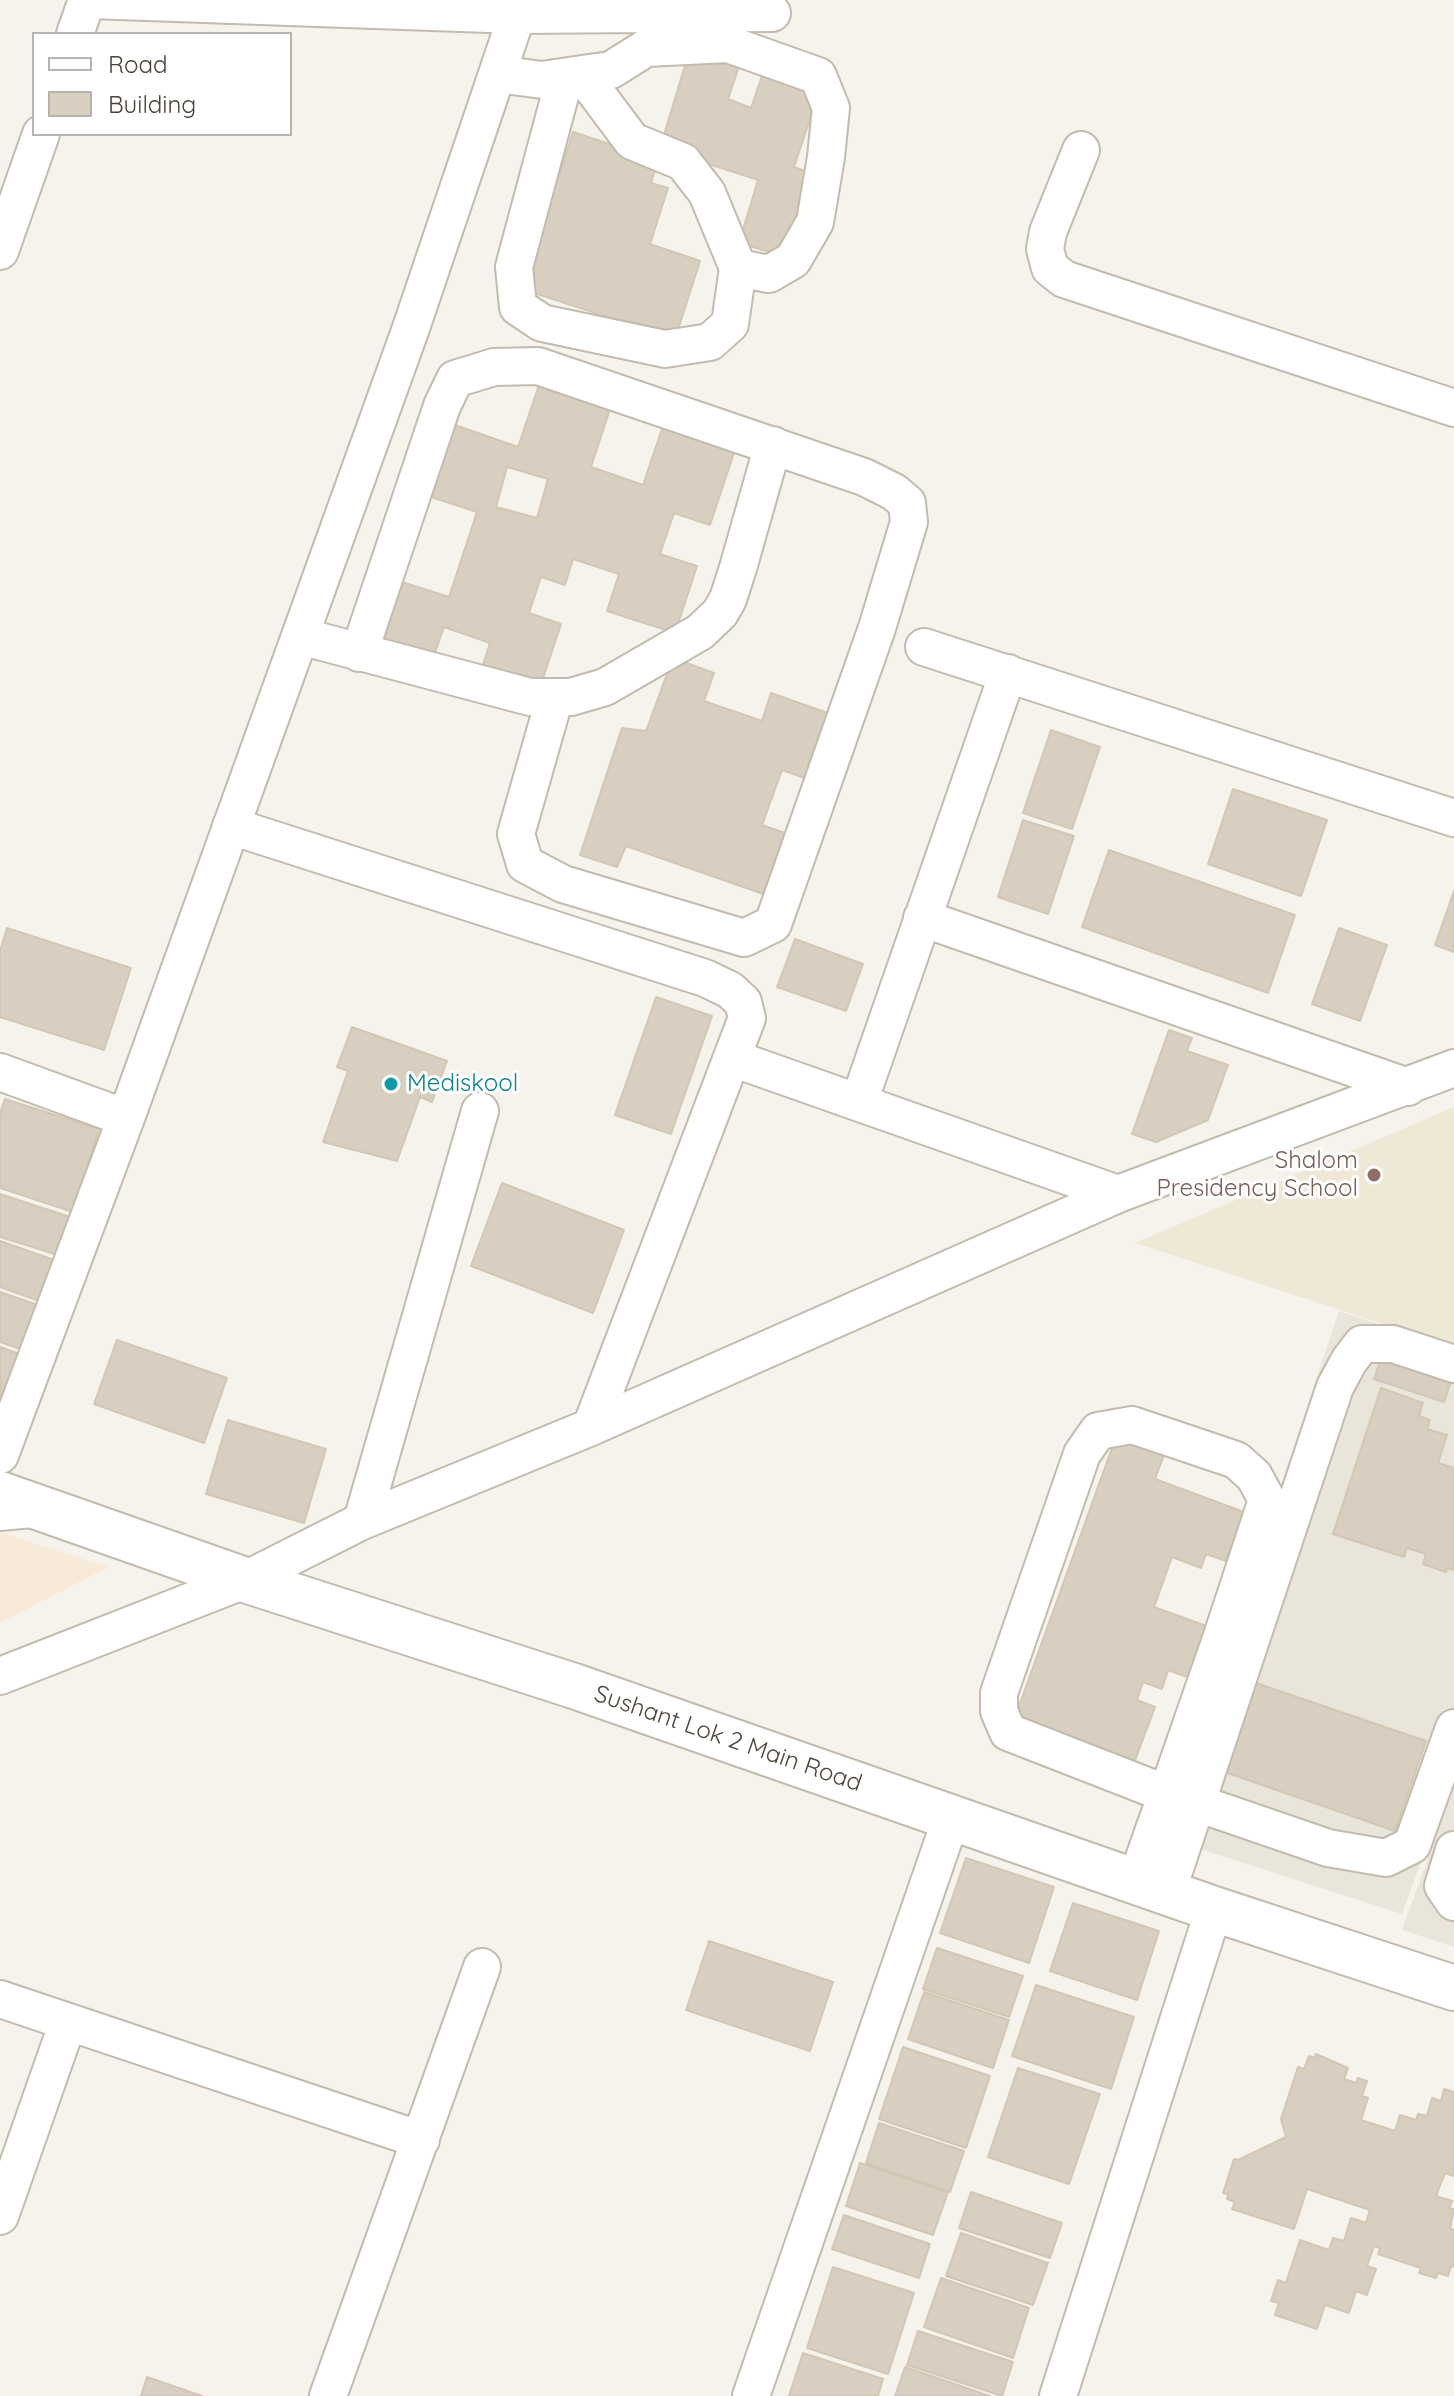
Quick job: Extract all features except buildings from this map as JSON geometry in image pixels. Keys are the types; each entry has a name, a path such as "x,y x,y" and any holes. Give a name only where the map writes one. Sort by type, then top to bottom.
{"street":[{"path":"76,32 89,0 517,15 772,13"},
{"path":"0,1455 126,1118 411,328 517,15"},
{"path":"497,74 542,80 611,70 646,48 728,44 818,76 831,108 815,222 793,260 769,274 738,268"},
{"path":"573,75 632,141 683,162 707,193 738,268 730,324 710,342 665,349 542,323 518,307 514,267 573,75"},
{"path":"0,251 40,136"},
{"path":"1081,150 1048,232 1045,249 1050,268 1064,279 1454,408"},
{"path":"359,653 442,406 455,379 494,367 538,366 864,477 894,492 907,503 909,522 877,628 773,924 744,938 563,884 525,864 516,834 555,697"},
{"path":"300,636 530,697 571,697 605,687 700,632 720,613 738,568 773,445"},
{"path":"924,647 1454,818"},
{"path":"859,1102 1008,673"},
{"path":"231,826 705,978 730,990 743,1002 747,1018 591,1427"},
{"path":"922,918 1408,1087"},
{"path":"732,1058 1118,1194"},
{"path":"0,1676 245,1580 362,1521 591,1427 1118,1194 1454,1068"},
{"path":"0,1072 126,1118"},
{"path":"362,1521 480,1111"},
{"path":"1152,1887 1335,1387 1349,1361 1362,1344 1393,1344 1454,1364"},
{"path":"1182,1799 1267,1500 1254,1476 1236,1460 1132,1425 1098,1431 1082,1454 999,1693 999,1711 1008,1732 1182,1799 1328,1848 1386,1858 1412,1845 1454,1728"},
{"name":"Sushant Lok 2 Main Road","path":"0,1494 245,1580 574,1686 1214,1909 1454,1988"},
{"path":"751,2396 952,1816"},
{"path":"1454,1850 1443,1886 1454,1902"},
{"path":"1058,2396 1214,1909"},
{"path":"328,2396 482,1967"},
{"path":"0,1999 421,2140"},
{"path":"0,2216 68,2022"}],"lane":[{"path":"0,1521 64,1515"}],"shaded area":[{"name":"Shalom Presidency School","path":"1454,1107 1454,1347 1135,1243"},
{"path":"1339,1311 1454,1349 1454,1771 1402,1914 1163,1837"},
{"path":"0,1532 108,1567 0,1623"},
{"path":"1454,1787 1454,1947 1402,1930"}],"place":[{"name":"Mediskool","path":"391,1084"},
{"name":"Shalom Presidency School","path":"1374,1175"}]}
